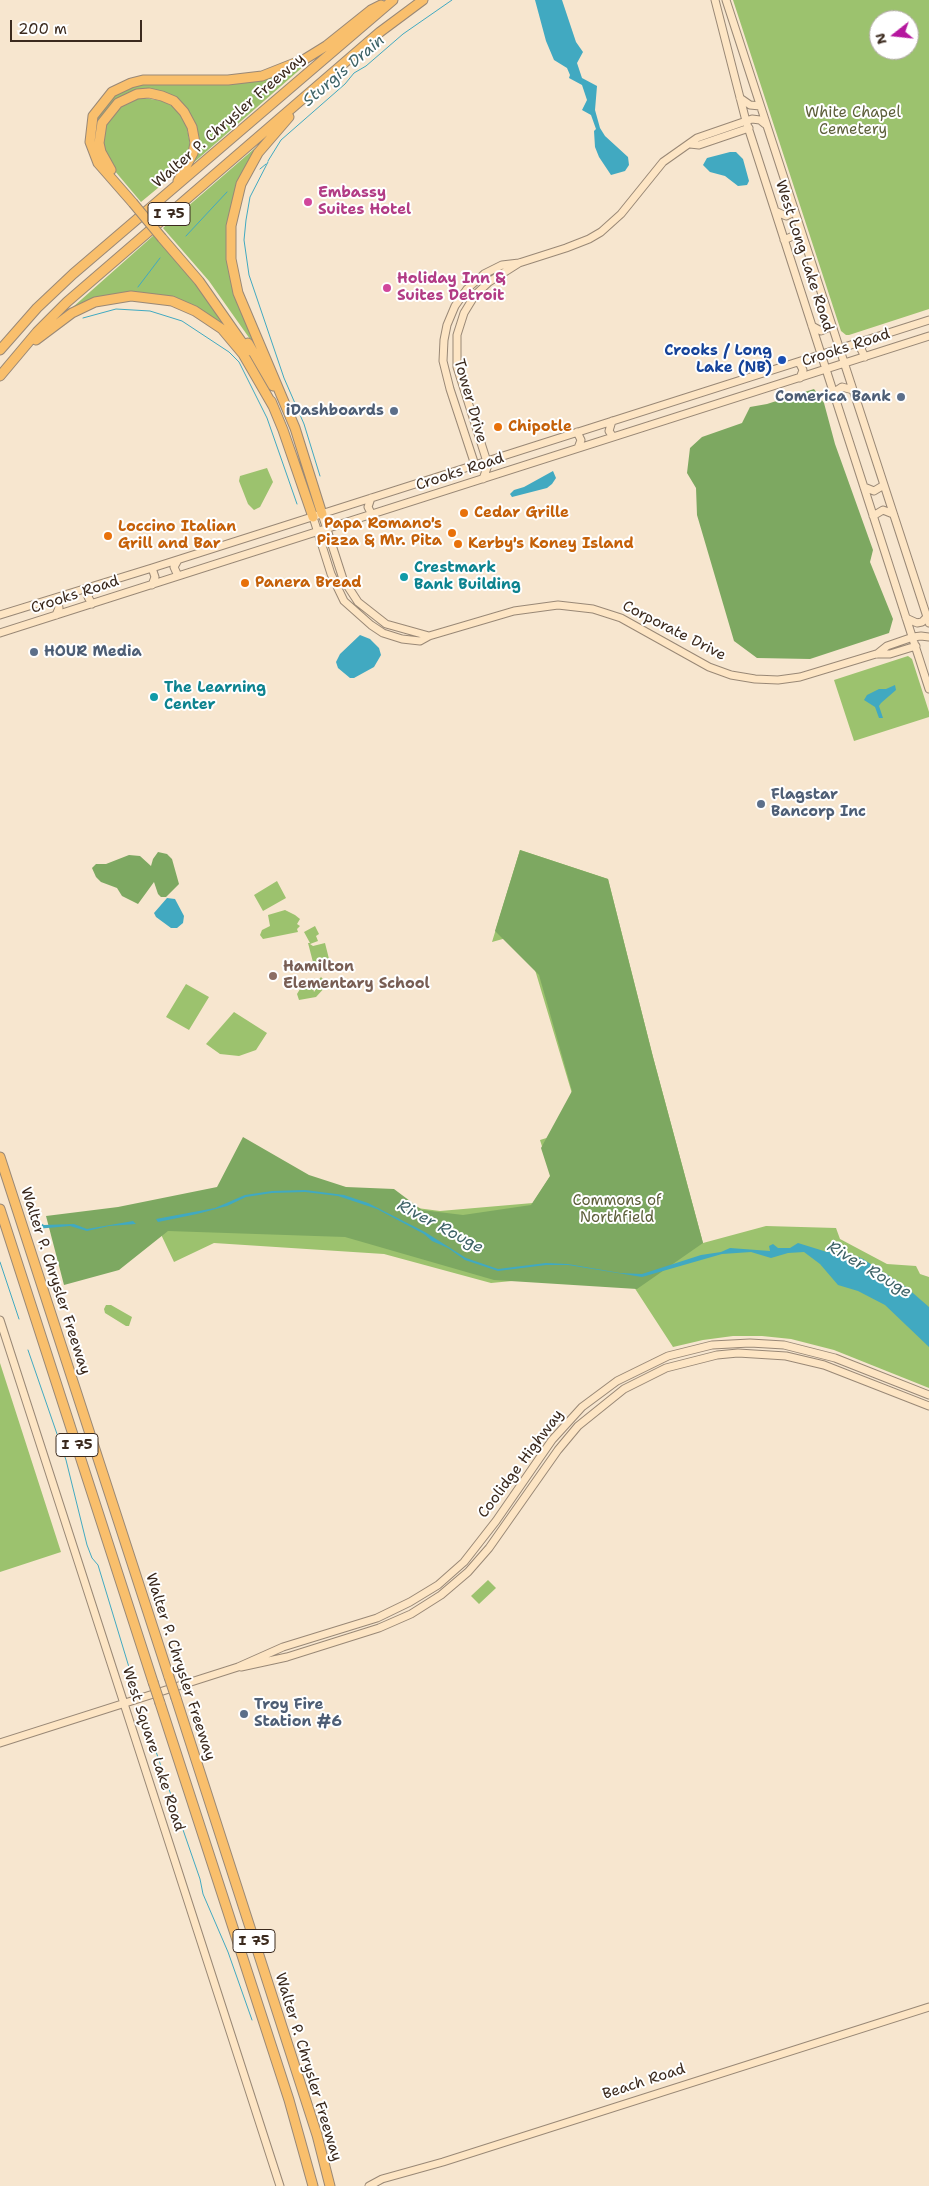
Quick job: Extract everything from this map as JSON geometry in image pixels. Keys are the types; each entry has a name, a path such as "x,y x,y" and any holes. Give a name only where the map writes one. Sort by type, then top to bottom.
{"highway":[{"name":"Walter P. Chrysler Freeway","path":"0,350 37,308 177,184 393,0"},
{"path":"296,428 228,310 135,202 98,163 90,142 93,116 112,92 131,82 143,80 228,80 254,77 280,70 305,60 372,10 393,0"},
{"name":"Walter P. Chrysler Freeway","path":"0,376 11,361 67,302 380,32 423,0"},
{"path":"322,514 296,428 238,293 231,259 231,226 238,192 258,153 276,131 333,73"},
{"path":"135,202 106,164 99,143 102,123 118,103 126,98 144,94 162,96 174,101 188,118 194,134 194,143 188,164 177,184"},
{"path":"164,236 236,331 257,368 273,406 312,517"},
{"path":"11,361 57,323 80,308 95,302 123,296 162,299 196,310 222,329 239,348 273,406"},
{"name":"Walter P. Chrysler Freeway","path":"0,1157 318,2135 330,2186"},
{"name":"Walter P. Chrysler Freeway","path":"0,1209 289,2100 309,2165 313,2186"}],"main road":[{"name":"West Long Lake Road","path":"715,0 746,120 929,689"},
{"name":"West Long Lake Road","path":"726,0 928,620"},
{"path":"726,41 734,39 739,41"},
{"path":"740,98 750,106 760,106"},
{"path":"746,120 757,119 766,124"},
{"name":"Tower Drive","path":"475,465 454,402 446,374 443,354 445,332 452,312 463,294 478,278 502,265 519,262 582,242 601,232 621,214 663,162 697,138 746,120"},
{"name":"Tower Drive","path":"690,144 700,145 749,128"},
{"path":"775,211 786,216 794,212"},
{"path":"784,240 793,236 803,240"},
{"name":"Tower Drive","path":"486,461 457,367 457,335 461,318 472,300 484,286 519,262"},
{"name":"Crooks Road","path":"0,615 91,588 929,320"},
{"path":"812,326 821,332 832,326"},
{"name":"Crooks Road","path":"0,633 929,336"},
{"path":"864,340 861,349 865,356"},
{"path":"799,362 803,370 800,378"},
{"path":"833,393 842,387 852,390"},
{"path":"454,402 462,405 468,402"},
{"path":"458,413 465,412 471,414"},
{"path":"612,421 609,431 613,437"},
{"path":"577,432 581,440 578,448"},
{"path":"483,479 488,471 486,461"},
{"path":"864,487 874,491 884,486"},
{"path":"371,498 368,506 372,514"},
{"path":"873,516 883,510 894,515"},
{"path":"322,514 343,579 354,597 379,620 400,629 420,632 429,636"},
{"name":"Corporate Drive","path":"312,517 334,582 344,601 371,625 397,638 420,641 429,636 521,609 558,605 593,610 621,618 708,667 747,678 770,680 800,677 876,654 890,654 916,646"},
{"path":"178,560 174,567 178,576"},
{"path":"152,568 155,577 152,585"},
{"path":"91,588 88,596 92,604"},
{"path":"54,599 59,608 56,615"},
{"path":"906,618 917,623 928,620"},
{"path":"397,638 400,629"},
{"name":"Corporate Drive","path":"876,654 886,646 912,638 929,637"},
{"name":"West Square Lake Road","path":"0,1320 280,2186"},
{"name":"Coolidge Highway","path":"0,1743 238,1668 283,1648 388,1613 429,1591 474,1551 552,1440 571,1418 599,1393 617,1381 668,1356 712,1345 750,1342 784,1345 835,1358 929,1395"},
{"name":"Coolidge Highway","path":"238,1668 251,1667 287,1658 379,1628 411,1614 441,1595 463,1577 489,1548 558,1450 578,1426 624,1389 666,1368 717,1355 738,1353 786,1356 836,1370 929,1406"},
{"name":"Beach Road","path":"369,2186 388,2177 444,2162 929,2007"}],"green space":[{"name":"White Chapel Cemetery","path":"733,0 929,0 929,309 846,335 841,331"},
{"path":"313,58 191,165 197,133 168,94 119,98 110,105 103,115 94,145 93,137 98,113 119,91 140,84 239,83 285,72"},
{"path":"144,98 163,101 174,107 186,123 190,144 186,160 176,173 141,202 109,164 102,142 103,131 108,119 115,110 132,100"},
{"path":"262,142 239,183 229,218 227,252 233,289 253,338 250,339 209,281 163,228"},
{"path":"154,235 193,280 233,334 204,313 134,294 64,315"},
{"path":"814,389 824,403 835,444 873,550 870,562 893,619 889,633 810,659 757,658 734,641 697,515 696,488 687,473 690,448 702,437 742,423 750,407 767,404"},
{"path":"267,468 273,482 260,507 254,510 248,504 239,481 240,476"},
{"path":"908,656 912,659 929,717 854,741 834,680"},
{"name":"Commons of Northfield","path":"520,850 608,879 703,1243 766,1226 836,1228 840,1239 887,1264 916,1266 920,1274 929,1277 929,1388 834,1350 791,1339 733,1336 673,1347 634,1287 554,1277 491,1283 384,1254 214,1243 174,1262 149,1209 346,1190 417,1208 440,1211 533,1203 551,1175 540,1140 582,1127 524,933 492,942"},
{"name":"Commons of Northfield","path":"520,850 608,879 703,1243 637,1289 494,1280 345,1237 168,1231 119,1270 64,1285 46,1216 118,1207 217,1187 243,1137 309,1175 346,1187 394,1189 422,1210 463,1215 531,1205 550,1176 541,1148 572,1091 539,975 495,931"},
{"path":"158,852 167,854 172,859 179,884 166,897 161,897 154,882 138,904 122,896 117,888 101,882 96,877 92,868 96,864 106,864 129,855 140,856 151,866"},
{"path":"277,881 286,898 263,911 254,895"},
{"path":"285,910 300,919 297,924 300,926 297,929 298,932 263,939 260,935 262,930 270,926 268,915"},
{"path":"315,926 319,934 316,936 318,941 310,944 313,946 325,943 329,959 317,961 314,966 308,943 310,943 304,932"},
{"path":"321,977 328,984 316,997 299,1000 297,994 300,989 294,984 311,980 314,992 316,989 314,985"},
{"path":"186,984 209,997 189,1030 166,1017"},
{"path":"234,1012 267,1033 256,1050 239,1056 220,1054 206,1044"},
{"path":"106,1305 111,1305 132,1317 129,1326 105,1313"},
{"path":"0,1363 61,1552 0,1572"},
{"path":"488,1580 496,1588 479,1604 471,1596"}],"water":[{"path":"535,0 562,0 576,42 583,52 577,63 582,78 597,86 595,110 600,128 605,136 628,157 629,165 625,171 611,175 599,157 595,147 594,131 596,129 591,115 582,110 587,100 582,85 569,78 570,75 567,68 554,60 546,41"},
{"path":"736,152 743,159 749,181 747,185 738,186 725,176 710,172 703,165 707,158"},
{"path":"553,471 556,478 547,488 512,497 510,494 514,490 524,487"},
{"path":"360,635 370,639 379,648 381,655 374,667 354,678 350,678 338,668 336,662 340,654"},
{"path":"895,685 896,690 879,706 883,718 879,718 875,707 864,700 867,695 879,689 886,689"},
{"path":"167,898 175,899 184,916 183,923 177,928 171,928 156,917 154,913"},
{"name":"River Rouge","path":"305,1190 344,1195 368,1203 425,1232 466,1258 498,1269 546,1263 568,1264 620,1273 642,1274 701,1255 721,1252 730,1248 770,1251 769,1246 773,1244 778,1248 790,1248 798,1243 827,1252 846,1252 863,1259 906,1287 929,1307 929,1347 885,1305 858,1291 838,1285 820,1264 804,1252 788,1253 771,1258 751,1252 722,1254 642,1277 568,1265 546,1265 498,1271 465,1260 448,1248 432,1241 424,1234 377,1209 338,1196 305,1192 272,1193 246,1197 227,1206 197,1214 158,1222 156,1219 215,1208 245,1195 272,1191"},
{"path":"36,1220 44,1225 74,1224 87,1229 133,1221 136,1224 109,1226 87,1231 70,1226 36,1229 34,1225"}],"waterway":[{"name":"Sturgis Drain","path":"268,161 281,140 345,84 354,73 366,66 403,34 452,0"},
{"path":"268,162 250,197 246,220 244,240 249,275 284,378 304,424 320,476"},
{"name":"Sturgis Drain","path":"260,169 266,164"},
{"name":"Sturgis Drain","path":"186,236 227,192"},
{"name":"Sturgis Drain","path":"138,287 160,258"},
{"path":"83,318 116,309 150,311 182,321 229,352 239,362 267,418 297,504"},
{"path":"0,1262 19,1319"},
{"path":"28,1350 66,1460 87,1545 92,1558 98,1565 135,1687"},
{"path":"142,1711 200,1879 203,1894 228,1952 252,2020"}],"place":[{"name":"Embassy Suites Hotel","path":"308,202"},
{"name":"Holiday Inn & Suites Detroit","path":"387,288"},
{"name":"Crooks / Long Lake (NB)","path":"782,360"},
{"name":"Comerica Bank","path":"901,397"},
{"name":"iDashboards","path":"394,411"},
{"name":"Chipotle","path":"498,427"},
{"name":"Cedar Grille","path":"464,513"},
{"name":"Papa Romano's Pizza & Mr. Pita","path":"452,533"},
{"name":"Loccino Italian Grill and Bar","path":"108,536"},
{"name":"Kerby's Koney Island","path":"458,544"},
{"name":"Crestmark Bank Building","path":"404,577"},
{"name":"Panera Bread","path":"245,583"},
{"name":"HOUR Media","path":"34,652"},
{"name":"The Learning Center","path":"154,697"},
{"name":"Flagstar Bancorp Inc","path":"761,804"},
{"name":"Hamilton Elementary School","path":"273,976"},
{"name":"Troy Fire Station #6","path":"244,1714"}]}
